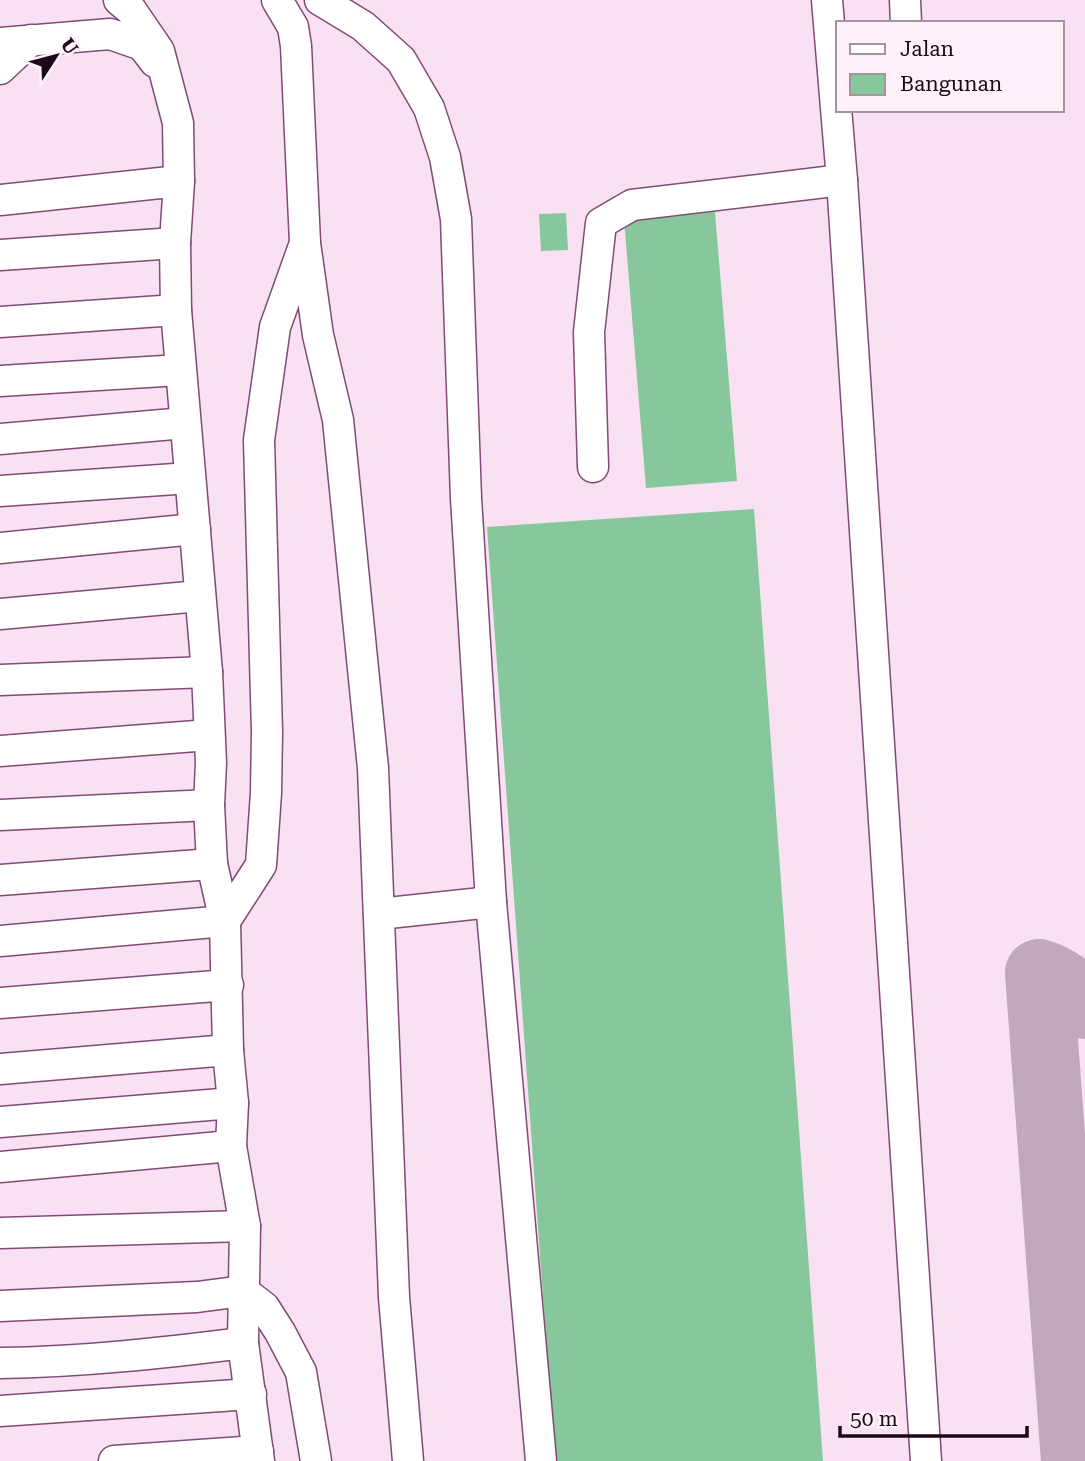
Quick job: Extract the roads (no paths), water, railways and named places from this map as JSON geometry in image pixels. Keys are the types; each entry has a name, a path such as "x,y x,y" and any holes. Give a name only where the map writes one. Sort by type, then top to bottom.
{"street":[{"path":"114,1461 259,1456 243,1343 245,1226 231,1146 233,1103 228,1050 225,921 212,864 209,805 211,763 206,672 176,310 178,123 159,51 131,10 119,0"},
{"path":"277,0 293,27 296,46 305,243 318,335 338,420 373,768 394,1297 408,1461"},
{"path":"320,0 363,26 401,60 429,108 445,157 456,219 466,498 491,902 541,1461"},
{"path":"827,0 836,83"},
{"path":"905,0 906,21"},
{"path":"0,43 110,34 142,45 167,79"},
{"path":"0,69 31,40"},
{"path":"839,112 926,1461"},
{"path":"593,467 589,332 601,223 632,205 842,180"},
{"path":"0,200 179,181"},
{"path":"0,255 176,243"},
{"path":"225,921 261,864 267,732 259,440 275,327 305,243"},
{"path":"0,322 176,310"},
{"path":"0,381 180,370"},
{"path":"0,439 185,423"},
{"path":"0,491 190,478"},
{"path":"0,548 195,530"},
{"path":"0,614 200,596"},
{"path":"0,680 206,672"},
{"path":"0,751 209,735"},
{"path":"0,815 209,805"},
{"path":"0,880 212,864"},
{"path":"379,914 491,902"},
{"path":"0,941 225,921"},
{"path":"0,1003 228,985"},
{"path":"0,1069 228,1050"},
{"path":"0,1122 233,1103"},
{"path":"0,1167 231,1146"},
{"path":"0,1233 245,1226"},
{"path":"0,1306 197,1297 243,1291 264,1307 301,1371 316,1461"},
{"path":"0,1363 92,1359 243,1343"},
{"path":"0,1411 251,1394"}]}
